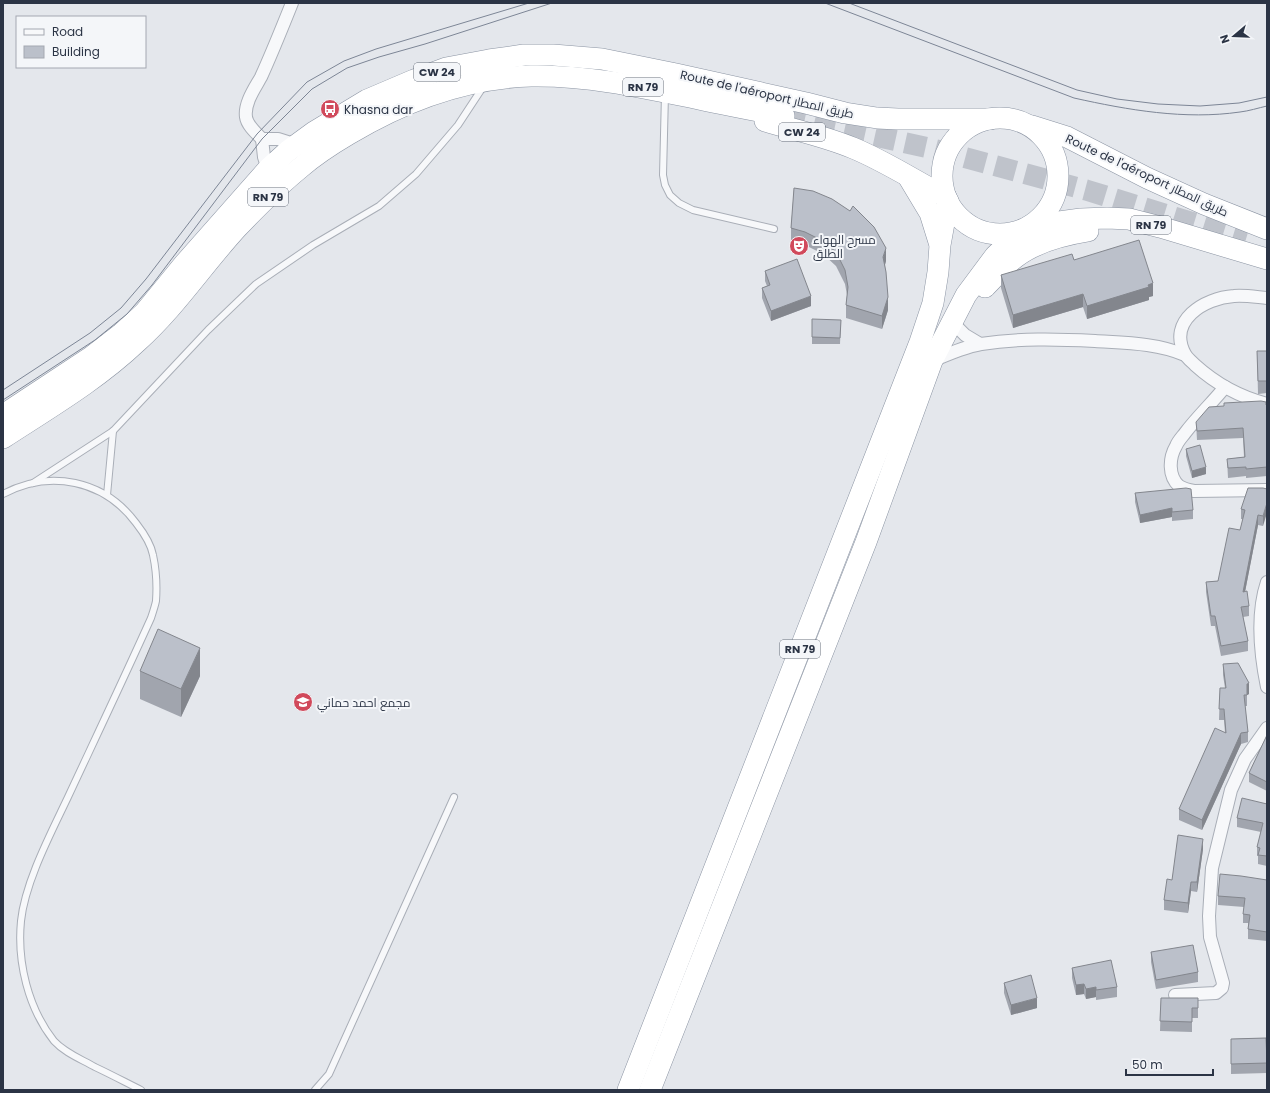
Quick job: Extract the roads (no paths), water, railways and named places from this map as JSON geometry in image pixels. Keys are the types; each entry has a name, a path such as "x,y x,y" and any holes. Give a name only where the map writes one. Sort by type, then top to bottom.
{"highway":[{"name":"Route de l'aéroport طريق المطار","path":"3,415 91,357 122,333 145,312 268,169 297,145 314,132 367,100 446,68 524,55 552,55 602,59 676,74 845,113 877,118 990,119"},
{"name":"Route de l'aéroport طريق المطار","path":"3,438 99,374 138,341 238,228 301,166 332,144 364,125 394,110 428,96 463,85 529,76 559,77 625,84 784,116"},
{"name":"CW 24","path":"691,97 852,147 876,158 947,199"},
{"path":"1008,118 1026,124 1040,134 1051,148 1057,165 1058,182 1053,199 1044,214 1026,228 1005,234 988,233 971,226 957,216 947,199 942,180 943,163 949,147 960,134 974,124 990,119 1008,118"},
{"name":"Route de l'aéroport طريق المطار","path":"1026,124 1067,137 1147,178 1204,204 1267,229"},
{"path":"909,178 930,214 940,245"},
{"name":"RN 79","path":"628,1090 920,342 933,303 947,199"},
{"name":"RN 79","path":"650,1090 866,542 932,361 966,295 978,278 995,256 1026,228 1081,219 1108,218 1129,220 1160,227 1267,259"},
{"name":"RN 79","path":"953,320 1016,257 1044,242 1071,234 1106,227 1160,227"},
{"path":"1246,239 1267,246"}],"street":[{"path":"268,169 264,158 262,139 246,118 246,110 292,3"},
{"path":"262,139 278,139 297,145"},
{"path":"1185,355 1180,341 1180,330 1188,316 1201,306 1220,298 1235,295 1267,298"},
{"path":"953,320 965,335 980,344"},
{"path":"932,361 956,351 980,344 1008,341 1063,340 1134,343 1170,349 1185,355 1206,375 1225,387 1250,400 1267,404"},
{"path":"1225,387 1211,404 1196,418 1176,446 1172,458 1171,469 1173,477 1178,485 1194,491 1267,490"},
{"path":"1267,582 1260,611 1261,642 1267,687"},
{"path":"1175,995 1216,993 1222,988 1223,983 1210,937 1209,916 1212,868 1231,790 1245,759 1267,728"}],"lane":[{"path":"3,494 32,483 113,431 208,330 256,284 313,245 379,206 416,174 458,125 487,81"},
{"path":"665,91 664,175 670,195 678,203 693,210 774,229"},
{"path":"107,495 113,431"},
{"path":"32,483 57,481 84,485 107,495 128,512 142,530 153,554 156,577 156,601 148,625 44,849 27,891 21,920 20,946 24,976 33,1004 42,1024 55,1042 66,1052 141,1090"},
{"path":"315,1090 329,1074 454,797"}],"tunnel":[{"path":"784,116 929,148 1086,190 1246,239"}],"tram line":[{"path":"3,390 90,333 121,308 146,279 257,134 307,82 344,61 376,49 529,3"},
{"path":"3,400 95,340 127,314 152,285 262,139 312,89 347,68 552,3"},
{"path":"825,3 1074,98 1136,110 1198,115 1243,112 1267,106"},
{"path":"849,3 1077,90 1117,99 1158,104 1200,106 1239,103 1267,97"}],"place":[{"name":"Khasna dar","path":"330,109"},
{"name":"مسرح الهواء الطلق","path":"799,246"},
{"name":"مجمع احمد حماني","path":"303,702"}]}
